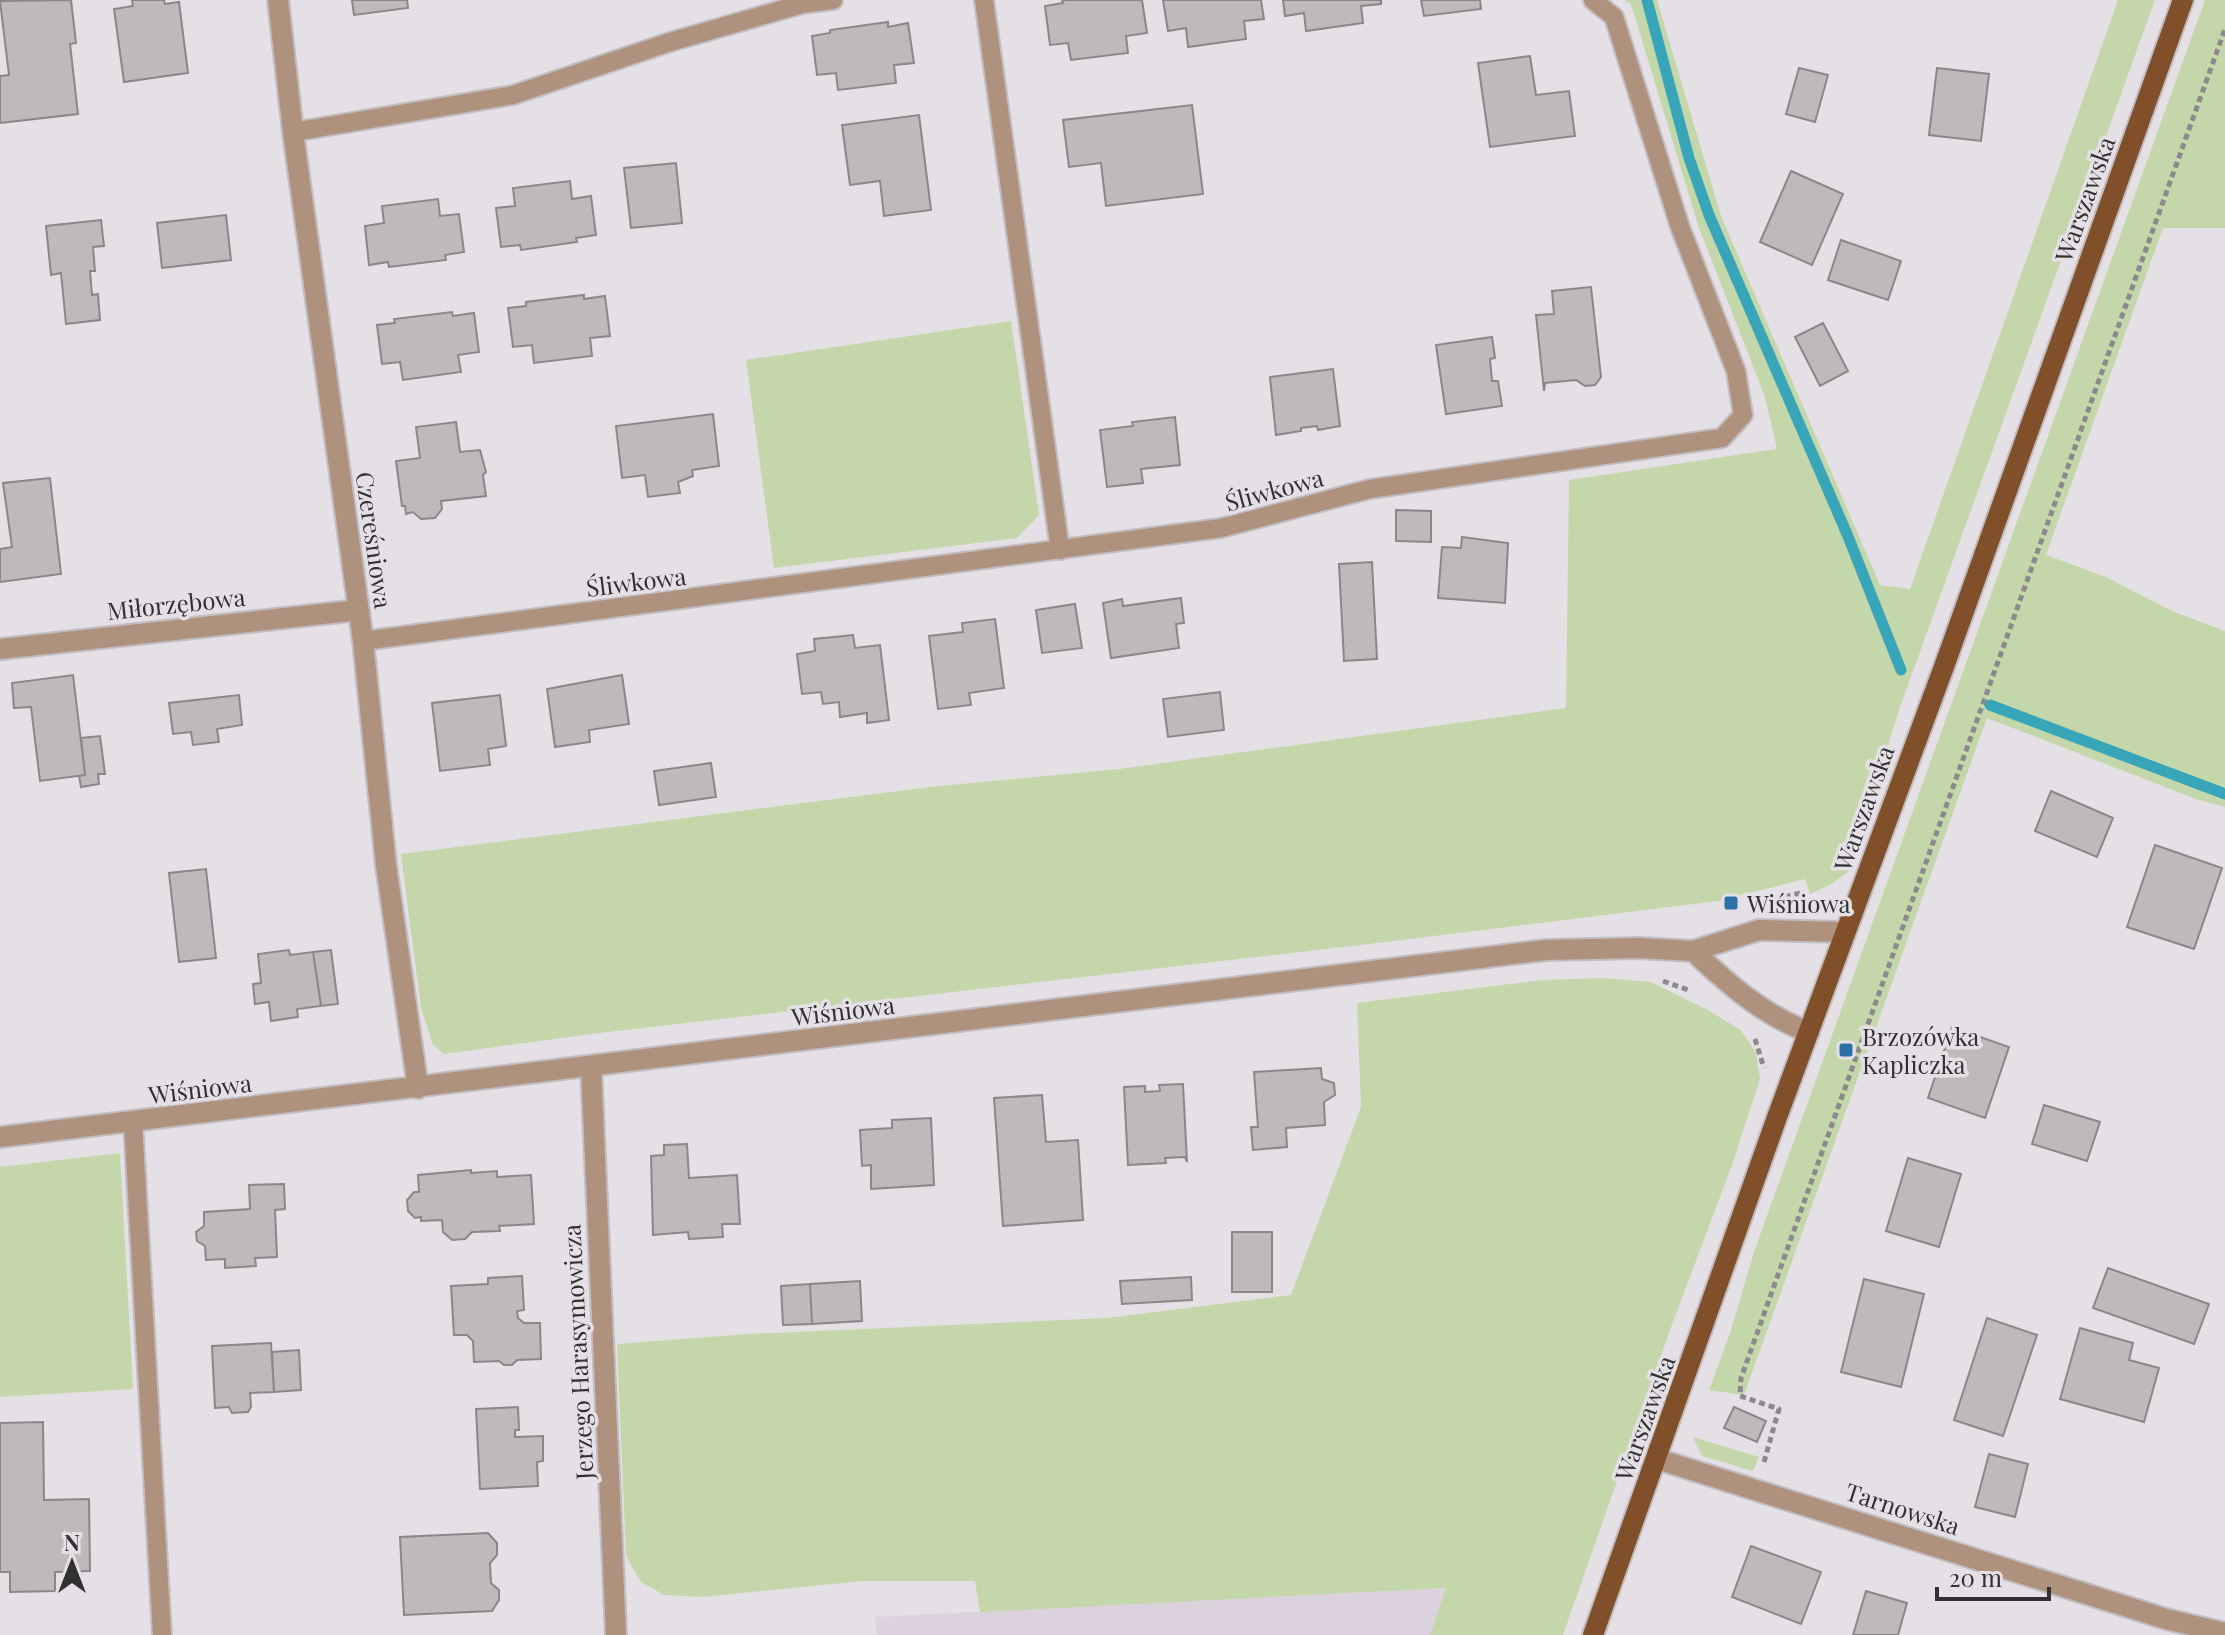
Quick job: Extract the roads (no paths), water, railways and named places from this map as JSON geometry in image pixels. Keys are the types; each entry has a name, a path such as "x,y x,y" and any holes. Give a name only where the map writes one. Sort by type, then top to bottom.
{"main road":[{"name":"Warszawska","path":"1593,1635 2183,0"}],"street":[{"name":"Czereśniowa","path":"278,0 293,132 363,641 386,865 418,1088"},
{"name":"Miłorzębowa","path":"0,649 359,610"},
{"name":"Wiśniowa","path":"0,1137 1546,950 1639,948 1693,951 1759,930 1845,932"},
{"path":"1693,951 1733,988 1791,1026 1809,1032"},
{"name":"Jerzego Harasymowicza","path":"591,1067 616,1635"},
{"name":"Tarnowska","path":"1657,1459 2166,1619 2225,1633"}],"lane":[{"path":"293,132 513,95 670,42 802,4 833,0"},
{"path":"984,0 1060,550"},
{"name":"Śliwkowa","path":"363,641 1221,528 1370,489 1722,438 1743,415 1736,371 1680,227 1614,17 1593,0"},
{"path":"133,1122 162,1635"}],"waterway":[{"path":"1647,0 1689,158 1709,215 1847,534 1901,670"},
{"path":"1990,705 2225,794"}],"place":[{"name":"Wiśniowa","path":"1731,903"},
{"name":"Brzozówka Kapliczka","path":"1846,1050"}]}
